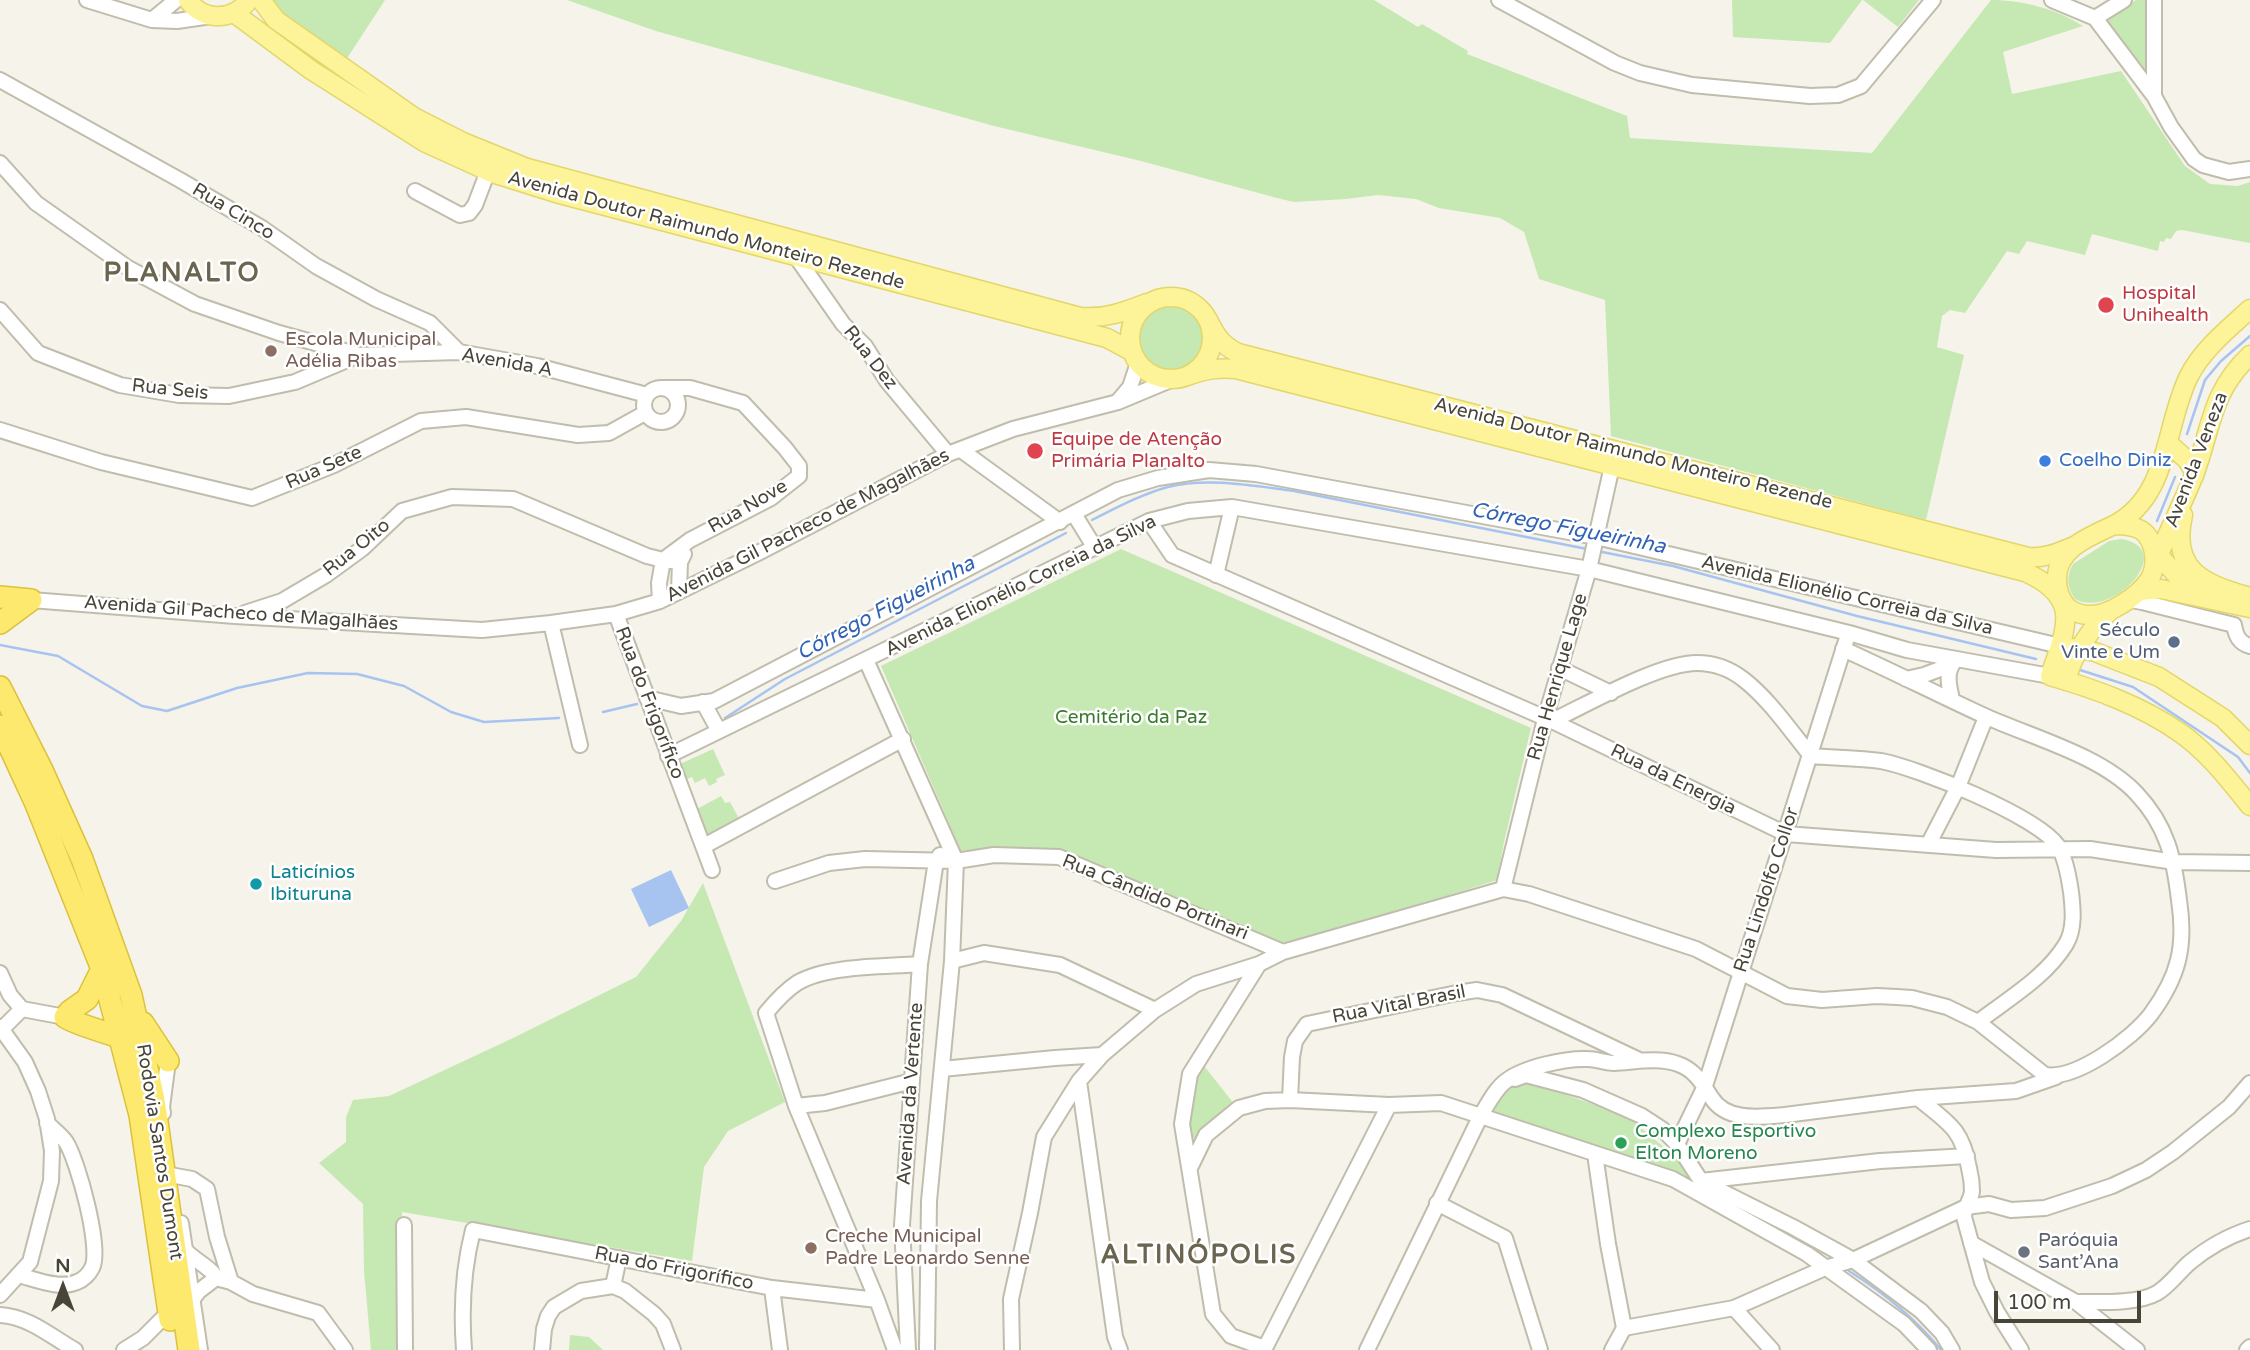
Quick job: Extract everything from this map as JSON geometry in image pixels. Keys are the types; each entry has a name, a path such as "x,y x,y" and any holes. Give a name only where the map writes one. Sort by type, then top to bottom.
{"highway":[{"path":"0,597 31,600"},
{"path":"0,623 31,600"},
{"name":"Rodovia Santos Dumont","path":"0,687 42,770 82,859 131,995 169,1174 189,1350"},
{"name":"Rodovia Santos Dumont","path":"0,726 21,768 102,969 140,1115 174,1350"},
{"path":"0,755 21,768"},
{"path":"102,969 87,999 65,1017 69,1021 119,1037"},
{"path":"131,995 139,1016 168,1061"}],"main road":[{"path":"188,0 200,12 211,16 234,13 248,0"},
{"name":"Avenida Doutor Raimundo Monteiro Rezende","path":"261,0 276,20 414,117 464,142 527,168 1080,317 1115,315 1160,298 1174,296 1199,307 1225,347 1238,353 2028,557 2052,555 2074,546"},
{"name":"Avenida Doutor Raimundo Monteiro Rezende","path":"234,13 311,71 424,142 488,171 556,193 1107,338 1134,357 1147,372 1160,378 1180,378 1222,367 1236,369 2012,568 2047,583 2060,598"},
{"path":"1134,357 1129,334 1132,322 1147,303"},
{"name":"Avenida Veneza","path":"2114,525 2134,512 2148,494 2190,374 2223,334 2250,309"},
{"path":"1180,378 1200,367 1210,353 1212,329 1207,318"},
{"name":"Avenida Veneza","path":"2155,558 2195,473 2216,404 2232,375 2250,355"},
{"path":"2168,443 2187,460 2195,473 2180,525 2180,539 2186,561 2202,580 2250,598"},
{"path":"2058,679 2060,646 2066,617 2058,591 2057,572 2062,559 2074,546 2114,525 2138,528 2146,535 2155,558 2187,583 2250,598"},
{"path":"2058,679 2068,672 2100,620 2140,591 2150,578 2155,558"},
{"path":"2140,591 2161,589 2250,608"},
{"path":"2060,598 2068,608 2084,615 2103,613 2117,606"},
{"path":"2060,646 2107,656 2159,677 2223,718 2250,745"},
{"path":"2058,679 2130,703 2180,733 2223,772 2250,806"}],"street":[{"path":"87,0 152,20 177,21 211,16"},
{"path":"152,20 176,0"},
{"path":"1499,0 1615,63 1640,73 1692,85 1810,96 1838,95 1861,86 1933,0"},
{"path":"2052,0 2095,18 2154,96 2171,128 2194,159 2203,165 2228,172 2250,169"},
{"path":"2095,18 2124,0"},
{"path":"2154,0 2154,96"},
{"name":"Rua Cinco","path":"0,80 262,228 316,266 376,299 429,323 459,352"},
{"name":"Avenida A","path":"0,163 36,203 128,268 195,304 279,333 359,355 459,352 537,366 647,395"},
{"path":"415,191 460,215 469,213 475,205 488,171"},
{"name":"Rua Dez","path":"797,258 843,324 865,346 887,381 955,452"},
{"name":"Rua Seis","path":"0,310 37,353 120,385 179,395 229,396 296,382 359,355"},
{"path":"1118,402 1130,387 1134,357"},
{"name":"Avenida Gil Pacheco de Magalhães","path":"31,600 235,616 482,630 615,614 679,591 955,452 1013,429 1118,402 1180,378"},
{"path":"665,388 671,391 678,405 674,416 659,423 649,418 643,404 647,395 655,389 665,388"},
{"name":"Rua Nove","path":"663,560 690,540 771,498 799,476 799,466 744,403 690,388 665,388"},
{"name":"Rua Sete","path":"0,430 102,462 252,498 334,465 421,421 466,417 578,435 610,433 645,413"},
{"path":"955,452 1060,522"},
{"name":"Rua Henrique Lage","path":"1503,889 1549,720 1559,668 1589,569 1612,466"},
{"name":"Avenida Elionélio Correia da Silva","path":"647,698 681,706 714,701 1118,490 1158,478 1209,470 1256,474 1596,537 2060,646"},
{"name":"Rua Oito","path":"235,616 282,601 326,575 363,548 402,511 452,497 513,499 636,551 663,560 680,562"},
{"path":"1216,575 1231,507"},
{"name":"Avenida Elionélio Correia da Silva","path":"668,756 1149,521 1188,511 1231,507 1589,569 1954,662 2058,679"},
{"path":"1074,514 1095,548"},
{"name":"Rua da Energia","path":"1149,521 1172,555 1549,720 1786,834 1996,850 2090,849 2174,862 2250,863"},
{"name":"Rua Nove","path":"679,591 680,562 690,540"},
{"path":"660,600 659,583 663,560"},
{"path":"2140,591 2142,597 2158,606"},
{"path":"2117,606 2131,600 2234,625 2238,639 2242,644 2250,646"},
{"name":"Rua do Frigorífico","path":"615,614 712,870"},
{"path":"551,623 580,745"},
{"name":"Rua Lindolfo Collor","path":"1677,1144 1705,1086 1849,634"},
{"path":"1367,1350 1481,1115 1504,1082 1528,1068 1587,1059 1611,1063 1641,1061 1679,1064 1689,1068 1705,1086 1712,1100 1724,1110 1752,1116 1785,1115 1918,1098 2016,1091 2057,1077 2101,1057 2146,1021 2170,985 2181,952 2181,913 2174,862 2167,839 2149,808 2135,792 2097,764 1843,649"},
{"path":"1900,675 1894,666 1899,652 1907,650"},
{"name":"Avenida da Vertente","path":"866,660 956,861 952,961 929,1201 927,1350"},
{"path":"1900,675 1924,675 1954,662"},
{"path":"1952,699 1948,680 1954,662"},
{"path":"1549,720 1664,670 1696,663 1718,666 1750,684 1811,756 1881,761 1922,773 1958,787 2023,819 2052,838 2060,848 2070,886 2073,912 2067,942 2034,979 1978,1022"},
{"path":"1559,668 1611,693"},
{"path":"704,702 719,731"},
{"path":"1928,845 1958,787 1986,716"},
{"path":"704,846 903,739"},
{"name":"Avenida da Vertente","path":"908,1350 902,1225 920,964 936,861 950,843"},
{"name":"Rua Cândido Portinari","path":"775,881 829,863 865,859 956,861 994,855 1059,857 1283,952"},
{"path":"1012,1350 1011,1299 1044,1137 1079,1082 1102,1055 1155,1010 1196,984 1259,964 1283,952 1503,889 1529,894 1696,949 1787,996 1822,1000 1877,996 1912,998 1947,1007 1978,1022 2045,1075 2057,1077"},
{"path":"952,961 984,953 1060,965 1155,1010"},
{"path":"895,1350 877,1300 796,1106 766,1013 798,983 826,972 920,964"},
{"path":"1259,964 1190,1074 1182,1124 1213,1314 1231,1336 1264,1349 1388,1105"},
{"path":"0,973 14,1003 22,1009 65,1017"},
{"name":"Rua Vital Brasil","path":"1290,1100 1295,1041 1307,1024 1477,990 1502,995 1641,1061"},
{"path":"0,1295 30,1262 51,1181 52,1151 38,1091 25,1062 1,1028 22,1009"},
{"path":"942,1069 1102,1055"},
{"path":"168,1061 162,1107 169,1174 186,1251 200,1350"},
{"path":"1504,1082 1526,1075 1584,1090 1642,1116 1662,1129 1677,1144 1701,1181 1853,1260 1921,1311 1942,1333 1952,1350"},
{"path":"796,1106 825,1103 912,1081"},
{"path":"1079,1082 1115,1337 1120,1350"},
{"path":"1624,1328 1734,1308 1825,1268 1853,1260 1966,1207 1989,1204 2011,1210 2045,1208 2121,1182 2173,1152 2229,1107 2250,1083"},
{"path":"1918,1098 1960,1136 1967,1156 1972,1189 1964,1217 1982,1282 2021,1350"},
{"path":"1190,1168 1206,1135 1239,1108 1265,1101 1388,1105 1441,1103 1673,1180 1807,1254 1904,1324 1924,1348"},
{"path":"18,1275 44,1282 71,1284 86,1276 93,1267 94,1250 77,1164 65,1142 47,1123"},
{"path":"1595,1154 1624,1328 1612,1350"},
{"path":"1701,1181 1880,1161 1967,1156"},
{"path":"169,1174 192,1179 207,1189 224,1280"},
{"path":"1437,1203 1505,1238 1540,1350"},
{"path":"404,1224 405,1350"},
{"path":"2076,1302 2137,1299 2156,1293 2208,1249 2250,1229"},
{"name":"Rua do Frigorífico","path":"464,1350 462,1310 473,1230 772,1288 877,1300"},
{"path":"1972,1243 2076,1302 2137,1350"},
{"path":"186,1251 194,1260 224,1280 253,1294 317,1313 345,1350"},
{"path":"613,1286 619,1258"},
{"path":"192,1300 200,1291 224,1280"},
{"path":"542,1350 544,1329 554,1307 581,1291 613,1286 625,1291 654,1314 663,1324 673,1350"},
{"path":"772,1288 780,1350"},
{"path":"1734,1308 1772,1350"},
{"path":"124,1350 143,1338 169,1312"},
{"path":"0,1315 12,1316 44,1329 75,1350"}],"green space":[{"path":"266,0 385,0 344,63 274,13"},
{"path":"567,0 1374,0 1418,27 1422,24 1468,51 1467,54 1627,116 1630,138 1872,153 1991,0 2015,2 2051,10 2083,26 2003,52 2012,94 2121,71 2185,166 2210,184 2238,186 2250,182 2250,243 2182,230 2176,231 2171,239 2160,241 2158,251 2092,234 2085,255 2027,241 2019,254 2007,251 1965,313 1950,310 1942,316 1937,347 1964,355 1926,520 1611,436 1605,300 1539,279 1524,232 1500,218 1439,208 1416,199 1378,195 1294,202 1141,161 994,126 656,31"},
{"path":"1732,0 1862,0 1830,43 1733,37"},
{"path":"1863,0 1919,0 1898,27"},
{"path":"2136,0 2147,0 2145,74 2104,19"},
{"path":"1170,302 1184,305 1196,312 1203,324 1206,338 1203,352 1196,364 1184,371 1170,374 1156,371 1144,364 1137,352 1134,338 1137,324 1144,312 1156,305"},
{"path":"2121,539 2137,545 2144,555 2142,567 2134,580 2122,592 2106,600 2090,603 2075,599 2068,582 2073,564 2109,541"},
{"name":"Cemitério da Paz","path":"1121,549 1531,728 1497,880 1282,945 1055,849 993,848 961,851 881,666"},
{"path":"713,749 725,775 709,786 705,778 695,783 692,777 685,780 678,765"},
{"path":"721,796 725,803 730,802 741,822 709,839 697,809"},
{"path":"703,883 785,1102 728,1131 704,1167 692,1261 402,1212 398,1350 371,1350 364,1271 363,1204 319,1163 346,1142 346,1117 353,1100 389,1096 636,977 681,921"},
{"path":"1201,1062 1235,1105 1193,1139 1192,1152 1185,1124"},
{"name":"Complexo Esportivo Elton Moreno","path":"1524,1080 1627,1116 1671,1153 1701,1186 1491,1109 1509,1084"},
{"path":"570,1335 589,1337 603,1350 569,1350"}],"water":[{"path":"671,870 689,908 649,927 631,889"}],"waterway":[{"name":"Córrego Figueirinha","path":"2187,434 2205,380 2221,361 2250,336"},
{"name":"Córrego Figueirinha","path":"2157,521 2175,477"},
{"name":"Córrego Figueirinha","path":"1092,520 1139,497 1168,487 1231,483 1294,491 1587,549"},
{"name":"Córrego Figueirinha","path":"725,718 785,679 1066,533"},
{"name":"Córrego Figueirinha","path":"1597,551 1673,566 1857,616 2036,659"},
{"name":"Córrego Figueirinha","path":"0,645 58,656 142,706 167,711 237,688 308,673 357,674 404,686 451,712 484,722 559,718"},
{"name":"Córrego Figueirinha","path":"2077,669 2133,687 2238,757 2250,773"},
{"name":"Córrego Figueirinha","path":"603,712 637,704"},
{"path":"1849,1271 1898,1307 1921,1327 1941,1350"}],"place":[{"name":"Hospital Unihealth","path":"2106,305"},
{"name":"Escola Municipal Adélia Ribas","path":"271,351"},
{"name":"Equipe de Atenção Primária Planalto","path":"1035,451"},
{"name":"Coelho Diniz","path":"2045,461"},
{"name":"Século Vinte e Um","path":"2174,642"},
{"name":"Laticínios Ibituruna","path":"256,884"},
{"name":"Complexo Esportivo Elton Moreno","path":"1621,1143"},
{"name":"Creche Municipal Padre Leonardo Senne","path":"811,1248"},
{"name":"Paróquia Sant’Ana","path":"2024,1252"}],"district":[{"name":"PLANALTO","path":"182,274"},
{"name":"ALTINÓPOLIS","path":"1199,1256"}]}
